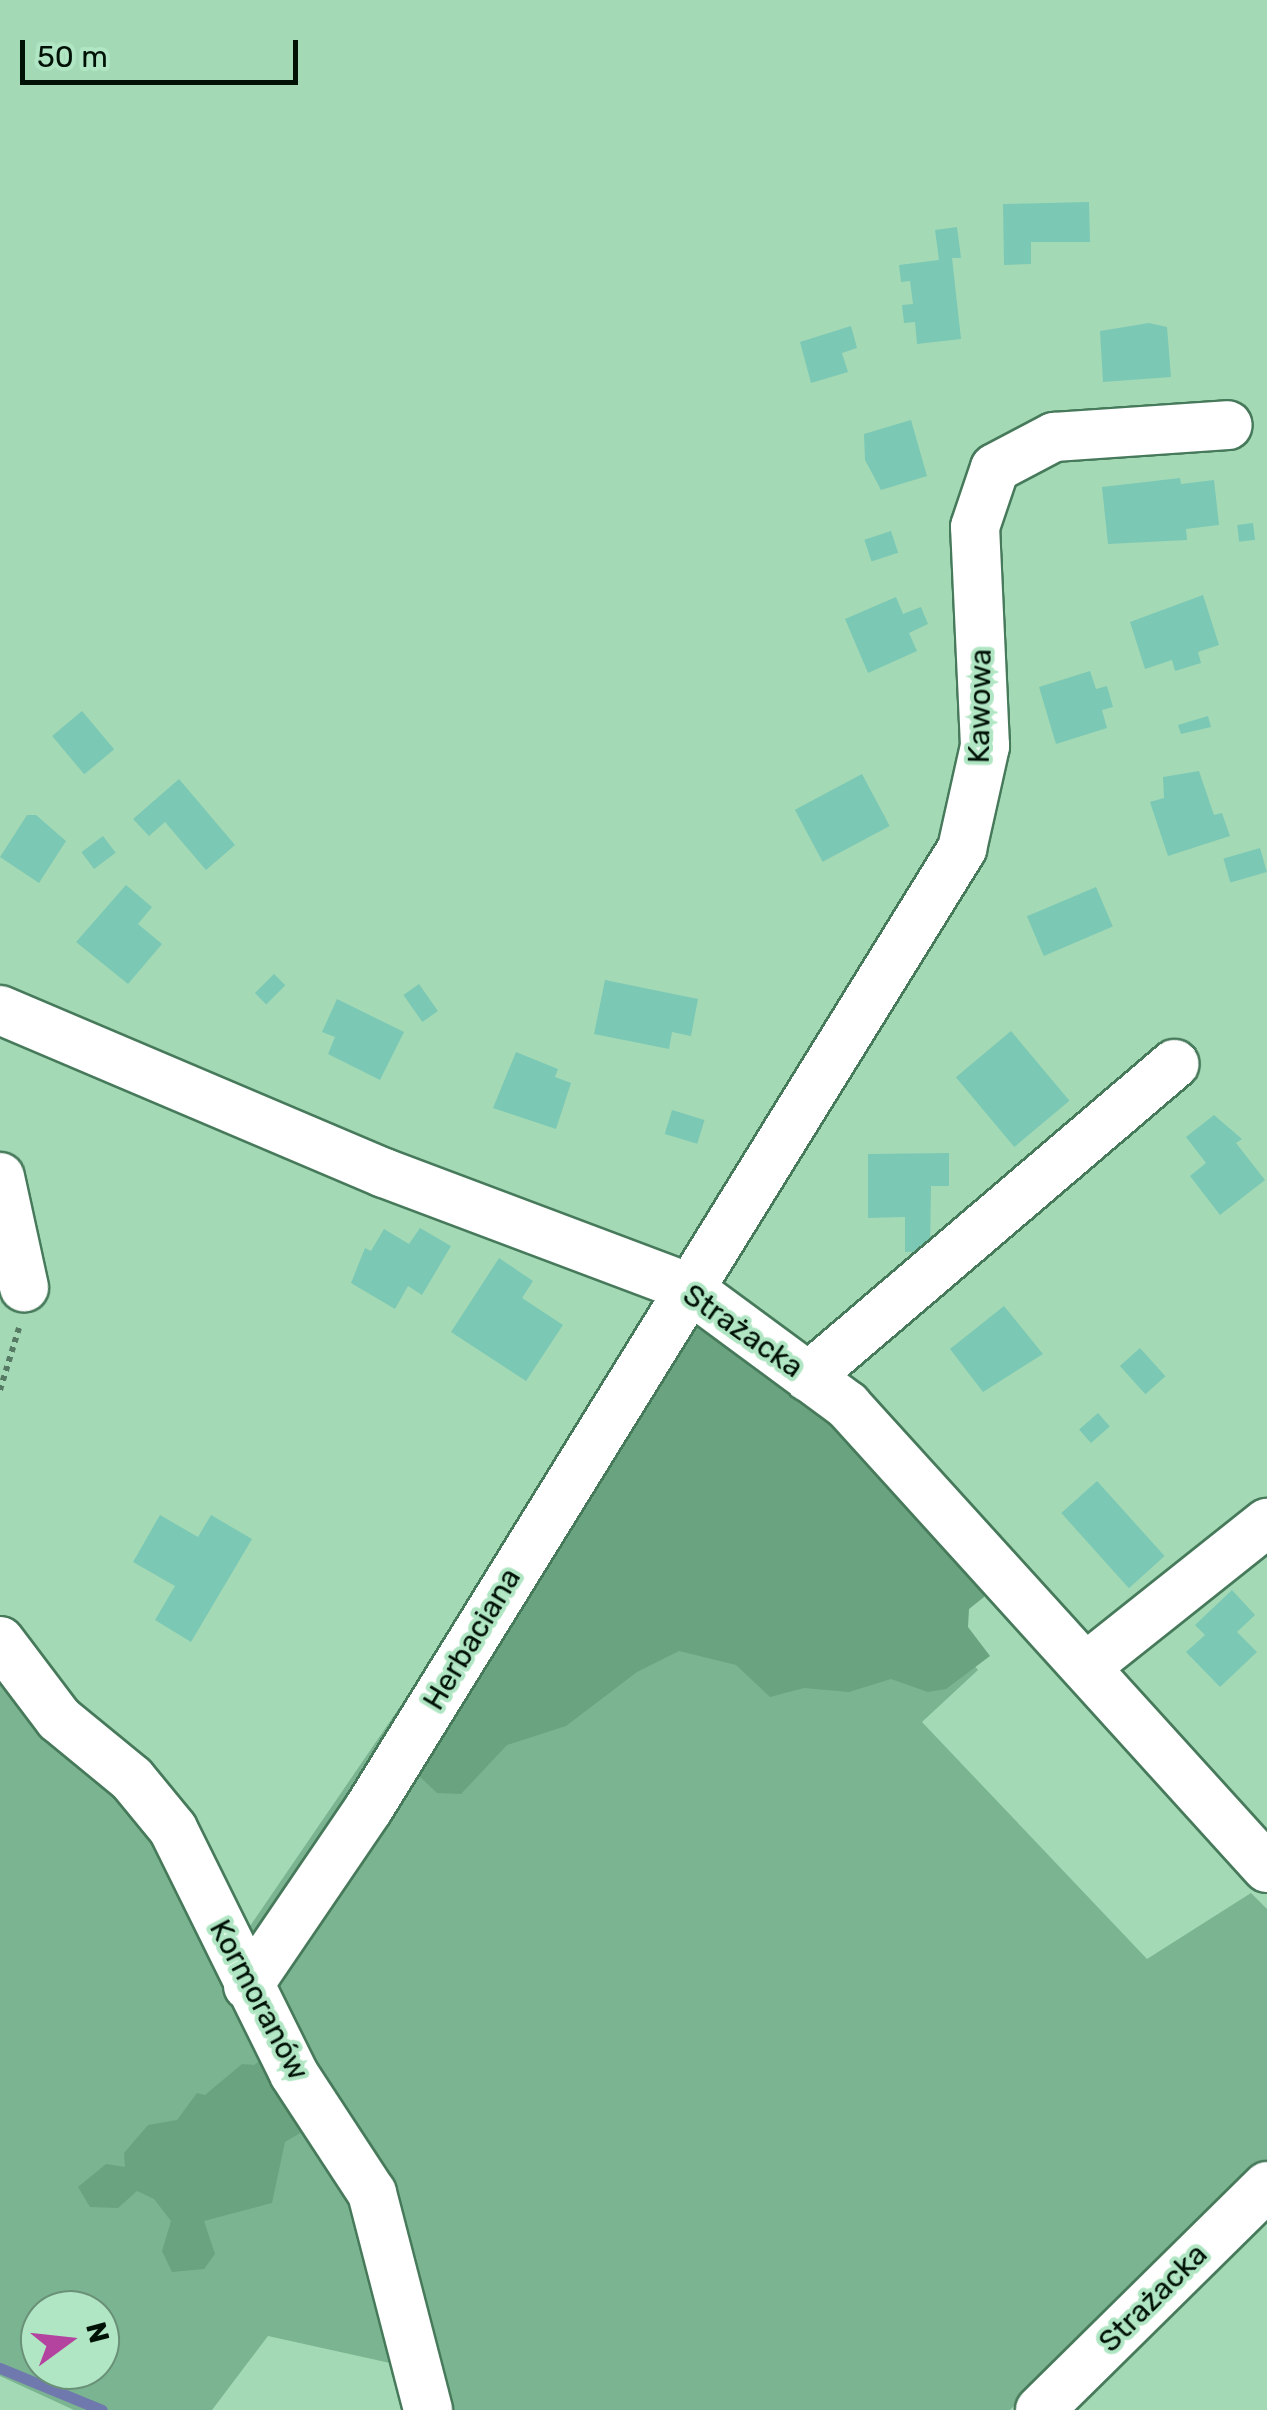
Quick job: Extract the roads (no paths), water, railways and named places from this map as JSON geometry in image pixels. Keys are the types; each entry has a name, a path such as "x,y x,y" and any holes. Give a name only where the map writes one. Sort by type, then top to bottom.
{"street":[{"name":"Kawowa","path":"687,1287 962,849 985,746 976,527 995,468 1054,437 1228,425"},
{"name":"Strażacka","path":"0,1010 384,1174 687,1287 847,1406 1088,1666 1267,1868"},
{"path":"808,1377 1174,1064"},
{"path":"0,1177 24,1287"},
{"name":"Herbaciana","path":"248,1986 369,1808 687,1287"},
{"path":"1088,1666 1267,1523"},
{"name":"Kormoranów","path":"0,1641 59,1719 132,1779 173,1829 294,2074 372,2193 428,2410"},
{"name":"Strażacka","path":"1040,2410 1267,2186"}],"waterway":[{"path":"0,2368 102,2410"}]}
